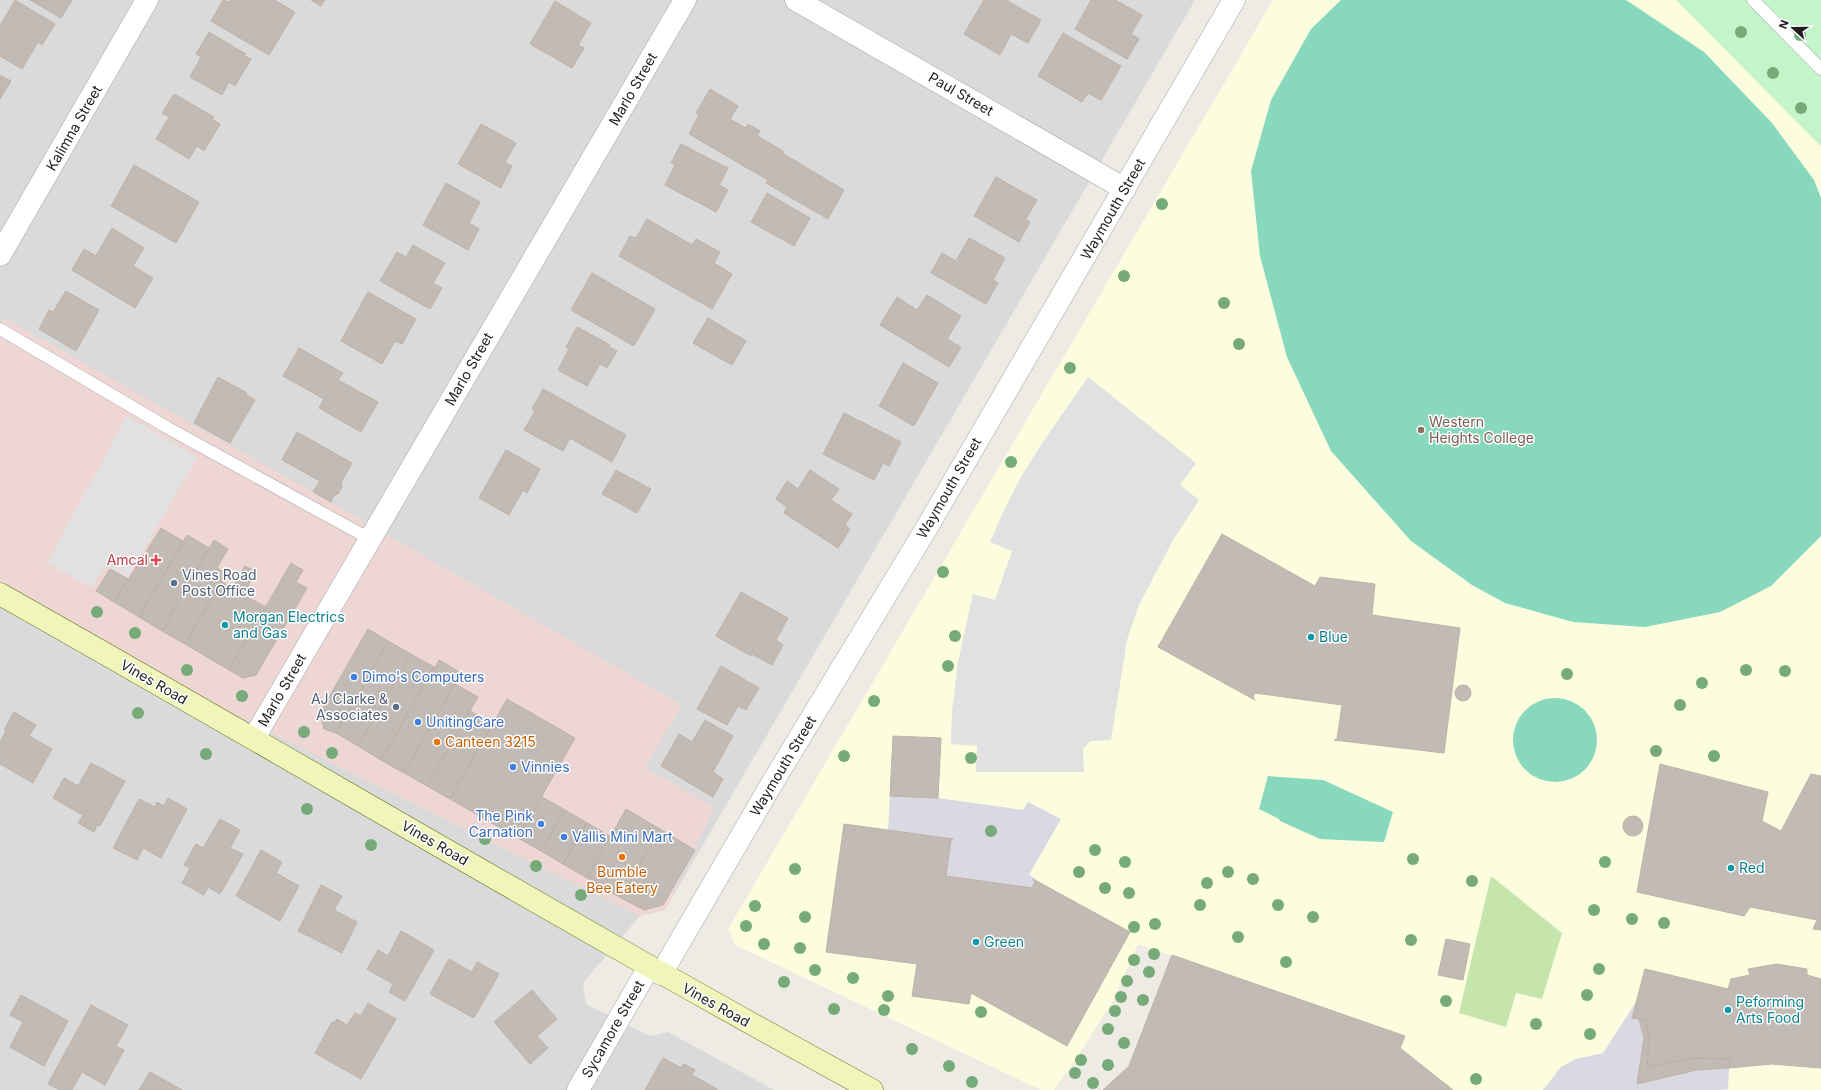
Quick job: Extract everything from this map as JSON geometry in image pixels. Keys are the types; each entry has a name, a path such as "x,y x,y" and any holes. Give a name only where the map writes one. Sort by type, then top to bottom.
{"main road":[{"name":"Vines Road","path":"0,594 254,738 655,971 872,1090"}],"street":[{"name":"Kalimna Street","path":"0,255 148,0"},
{"name":"Marlo Street","path":"254,738 685,0"},
{"name":"Paul Street","path":"796,0 1125,188"},
{"name":"Waymouth Street","path":"655,971 771,785 926,529 1234,0"},
{"name":"Sycamore Street","path":"578,1090 655,971"}],"lane":[{"path":"1753,0 1821,69"},
{"path":"0,329 168,428 370,539"}],"shaded area":[{"path":"0,0 1195,0 665,910 640,916 583,983 586,1004 650,1036 668,1032 774,1090 0,1090"},
{"name":"Western Heights College","path":"1273,0 1676,0 1821,146 1821,1090 1453,1090 1400,1048 1405,1036 1138,944 1113,1001 1072,1065 1054,1090 1041,1090 735,945 728,929"},
{"path":"4,318 346,511 682,705 645,768 715,807 665,910 640,916 55,625 0,594 0,325"},
{"path":"1088,377 1196,463 1180,485 1199,500 1172,542 1139,605 1127,640 1111,740 1090,741 1083,749 1084,772 976,772 977,746 951,744 952,712 958,662 973,594 995,600 1012,551 990,542 1022,475"},
{"path":"127,416 197,457 128,577 106,565 92,587 47,563"},
{"path":"890,796 938,798 1023,810 1028,802 1061,819 1029,875 1036,879 1033,880 1035,882 1032,888 946,876 951,840 953,839 888,830"},
{"path":"1636,1002 1632,1018 1639,1019 1644,1038 1638,1084 1697,1070 1729,1068 1728,1089 1543,1090 1561,1067 1576,1059 1603,1053"}],"green space":[{"path":"1341,0 1626,0 1704,52 1772,123 1814,180 1821,198 1821,536 1771,586 1720,612 1645,627 1573,622 1505,603 1472,585 1411,541 1331,451 1287,357 1260,256 1251,171 1271,100 1311,29"},
{"path":"1676,0 1821,0 1821,146 1812,137"},
{"path":"1555,698 1571,701 1585,710 1594,724 1597,740 1594,756 1585,770 1571,779 1555,782 1539,779 1525,770 1516,756 1513,740 1516,724 1525,710 1539,701"},
{"path":"1268,776 1323,780 1393,812 1384,842 1320,839 1280,821 1279,819 1259,809"},
{"path":"1491,876 1562,933 1542,999 1516,993 1506,1027 1459,1013"}],"building":[{"path":"15,0 55,24 42,45 38,42 22,69 0,56 0,26"},
{"path":"30,0 72,0 61,18"},
{"path":"223,0 230,2 231,0 274,0 295,12 269,55 211,21"},
{"path":"311,0 325,0 321,6"},
{"path":"984,0 1006,0 1041,20 1028,43 1011,34 1000,55 964,34"},
{"path":"1091,0 1115,0 1142,15 1131,34 1139,39 1127,59 1075,29"},
{"path":"555,1 591,23 578,45 584,48 572,68 530,44"},
{"path":"209,32 246,54 244,56 251,59 235,86 229,82 222,95 190,77 201,57 196,54"},
{"path":"1063,33 1121,66 1101,100 1088,93 1082,102 1038,76"},
{"path":"0,75 11,81 0,99"},
{"path":"710,89 738,106 730,119 746,128 748,124 760,131 757,136 783,151 782,153 844,190 828,219 766,183 768,180 689,134 699,115 696,113"},
{"path":"174,94 214,117 212,119 220,124 204,151 197,146 189,159 156,139 169,117 162,113"},
{"path":"481,124 516,143 505,162 512,166 501,188 458,164"},
{"path":"681,144 728,168 719,185 728,190 716,212 665,185 675,165 671,163"},
{"path":"134,165 199,202 176,243 111,206"},
{"path":"996,177 1037,200 1026,219 1030,222 1019,242 974,216"},
{"path":"446,183 480,202 469,223 479,229 468,250 423,225"},
{"path":"767,193 810,218 794,246 751,222"},
{"path":"647,219 692,245 696,239 720,252 714,263 732,274 712,309 619,256 630,236 636,238"},
{"path":"112,228 144,248 133,266 153,278 135,308 72,270 84,249 96,256"},
{"path":"969,238 1005,258 993,280 998,283 986,304 931,273 942,253 956,261"},
{"path":"413,245 445,263 433,283 442,288 430,309 380,281 397,252 406,257"},
{"path":"592,273 655,309 634,346 571,310"},
{"path":"66,291 99,310 76,351 39,329 49,310 53,312"},
{"path":"368,292 416,319 402,344 395,341 382,364 341,341"},
{"path":"927,295 961,316 947,339 961,347 949,367 880,325 897,297 917,310"},
{"path":"708,318 746,341 732,365 693,343"},
{"path":"577,327 610,345 609,347 617,351 607,368 600,364 587,386 558,370 569,349 566,347"},
{"path":"299,348 343,373 338,380 378,402 361,432 319,408 324,399 283,376"},
{"path":"903,363 938,383 914,426 879,406"},
{"path":"218,377 247,393 246,394 255,400 230,443 194,423"},
{"path":"543,389 626,435 612,462 570,438 563,451 524,430 535,411 532,409"},
{"path":"844,413 901,442 889,466 883,463 874,480 823,454"},
{"path":"297,432 352,463 341,483 342,487 338,494 334,495 331,502 313,492 320,481 282,460"},
{"path":"506,450 540,469 527,493 523,490 509,515 479,498"},
{"path":"616,470 651,489 637,513 602,494"},
{"path":"810,470 839,489 831,500 852,514 845,525 850,529 838,548 784,513 787,507 776,499 787,481 798,489"},
{"name":"Amcal","path":"161,528 183,541 139,617 114,602"},
{"name":"Blue","path":"1222,534 1315,586 1320,577 1375,584 1372,615 1460,628 1444,753 1334,740 1337,739 1342,705 1255,693 1253,697 1255,700 1158,647"},
{"name":"Vines Road Post Office","path":"187,535 209,548 162,631 139,617"},
{"path":"214,540 228,549 217,568 226,573 185,644 162,631"},
{"path":"291,563 303,570 296,582 307,588 256,675 243,678 229,670"},
{"name":"Morgan Electrics and Gas","path":"245,566 256,572 243,595 266,607 229,670 185,644 221,581 232,588"},
{"path":"110,569 128,579 114,602 96,591"},
{"path":"741,592 788,618 776,640 783,645 772,665 752,654 751,656 716,636"},
{"name":"Dimo's Computers","path":"368,629 388,641 336,733 324,729 320,713"},
{"path":"388,641 411,654 358,746 336,733"},
{"name":"AJ Clarke & Associates","path":"411,654 434,667 381,760 358,746"},
{"name":"UnitingCare","path":"439,660 461,673 404,773 381,760"},
{"path":"721,666 759,688 746,710 738,706 727,725 697,709"},
{"name":"Canteen 3215","path":"455,684 478,697 427,786 404,773"},
{"path":"1463,685 1469,687 1471,693 1469,699 1463,701 1457,699 1455,693 1457,687"},
{"name":"Vinnies","path":"507,699 575,738 518,838 450,799"},
{"path":"470,711 493,724 450,799 427,786"},
{"path":"14,712 36,725 29,736 52,749 33,783 0,764 0,742 6,731 4,730"},
{"path":"705,720 733,736 713,772 723,779 713,797 661,766 679,734 692,742"},
{"path":"893,736 941,738 938,798 890,796"},
{"path":"91,763 125,781 100,826 97,825 94,832 78,823 83,815 53,798 64,778 78,786"},
{"name":"Red","path":"1660,764 1768,792 1762,821 1781,831 1811,774 1821,776 1821,930 1813,929 1817,920 1750,907 1744,916 1637,892"},
{"name":"The Pink Carnation","path":"542,797 565,810 541,851 518,838"},
{"path":"168,798 187,809 161,858 143,848 137,860 113,848 139,799 155,807 157,802 164,806"},
{"name":"Bumble Bee Eatery","path":"626,809 660,829 621,898 587,878"},
{"name":"Vallis Mini Mart","path":"565,810 587,823 563,864 541,851"},
{"path":"1633,816 1640,819 1643,826 1640,833 1633,836 1626,833 1623,826 1626,819"},
{"path":"220,819 240,830 230,848 243,854 220,894 208,887 204,895 182,883 190,868 184,865 196,844 203,848"},
{"path":"587,823 610,836 587,878 563,864"},
{"name":"Green","path":"844,824 953,839 951,840 946,876 1032,888 1035,882 1033,879 1130,932 1067,1046 971,993 969,1004 912,996 917,964 826,952"},
{"path":"660,829 695,850 663,905 644,910 621,898"},
{"path":"261,850 282,862 276,873 299,886 280,921 236,896"},
{"path":"321,885 342,896 334,910 357,922 342,953 298,931"},
{"path":"401,931 434,950 405,1001 389,992 393,984 367,969 378,950 388,956"},
{"path":"1446,939 1470,944 1463,980 1438,975"},
{"path":"1172,955 1405,1036 1400,1048 1453,1090 1103,1090 1129,1066"},
{"path":"449,959 472,972 477,962 499,974 474,1018 430,994"},
{"name":"Peforming Arts Food","path":"1777,964 1807,969 1807,975 1821,979 1821,1068 1772,1064 1729,1068 1731,1059 1692,1058 1647,1067 1649,1038 1646,1020 1632,1018 1645,969 1728,989 1731,979 1750,975 1748,969"},
{"path":"532,990 557,1019 537,1036 548,1048 530,1064 494,1022"},
{"path":"21,995 68,1021 44,1066 10,1047 23,1022 10,1015"},
{"path":"368,1003 396,1019 361,1079 315,1053 332,1022 334,1023 337,1019 347,1025 355,1013 361,1016"},
{"path":"91,1005 128,1025 116,1046 124,1050 105,1085 82,1072 72,1090 60,1090 48,1084"},
{"path":"1639,1019 1646,1020 1649,1038 1647,1067 1692,1058 1731,1059 1729,1068 1697,1070 1637,1084 1644,1038"},
{"path":"663,1058 681,1068 684,1064 695,1070 692,1075 717,1090 645,1090"},
{"path":"150,1072 182,1090 139,1090"}],"place":[{"name":"Western Heights College","path":"1421,430"},
{"name":"Amcal","path":"156,560"},
{"name":"Vines Road Post Office","path":"174,583"},
{"name":"Morgan Electrics and Gas","path":"225,625"},
{"name":"Blue","path":"1311,637"},
{"name":"Dimo's Computers","path":"354,677"},
{"name":"AJ Clarke & Associates","path":"396,707"},
{"name":"UnitingCare","path":"418,722"},
{"name":"Canteen 3215","path":"437,742"},
{"name":"Vinnies","path":"513,767"},
{"name":"The Pink Carnation","path":"541,824"},
{"name":"Vallis Mini Mart","path":"564,837"},
{"name":"Bumble Bee Eatery","path":"622,857"},
{"name":"Red","path":"1731,868"},
{"name":"Green","path":"976,942"},
{"name":"Peforming Arts Food","path":"1728,1010"}]}
